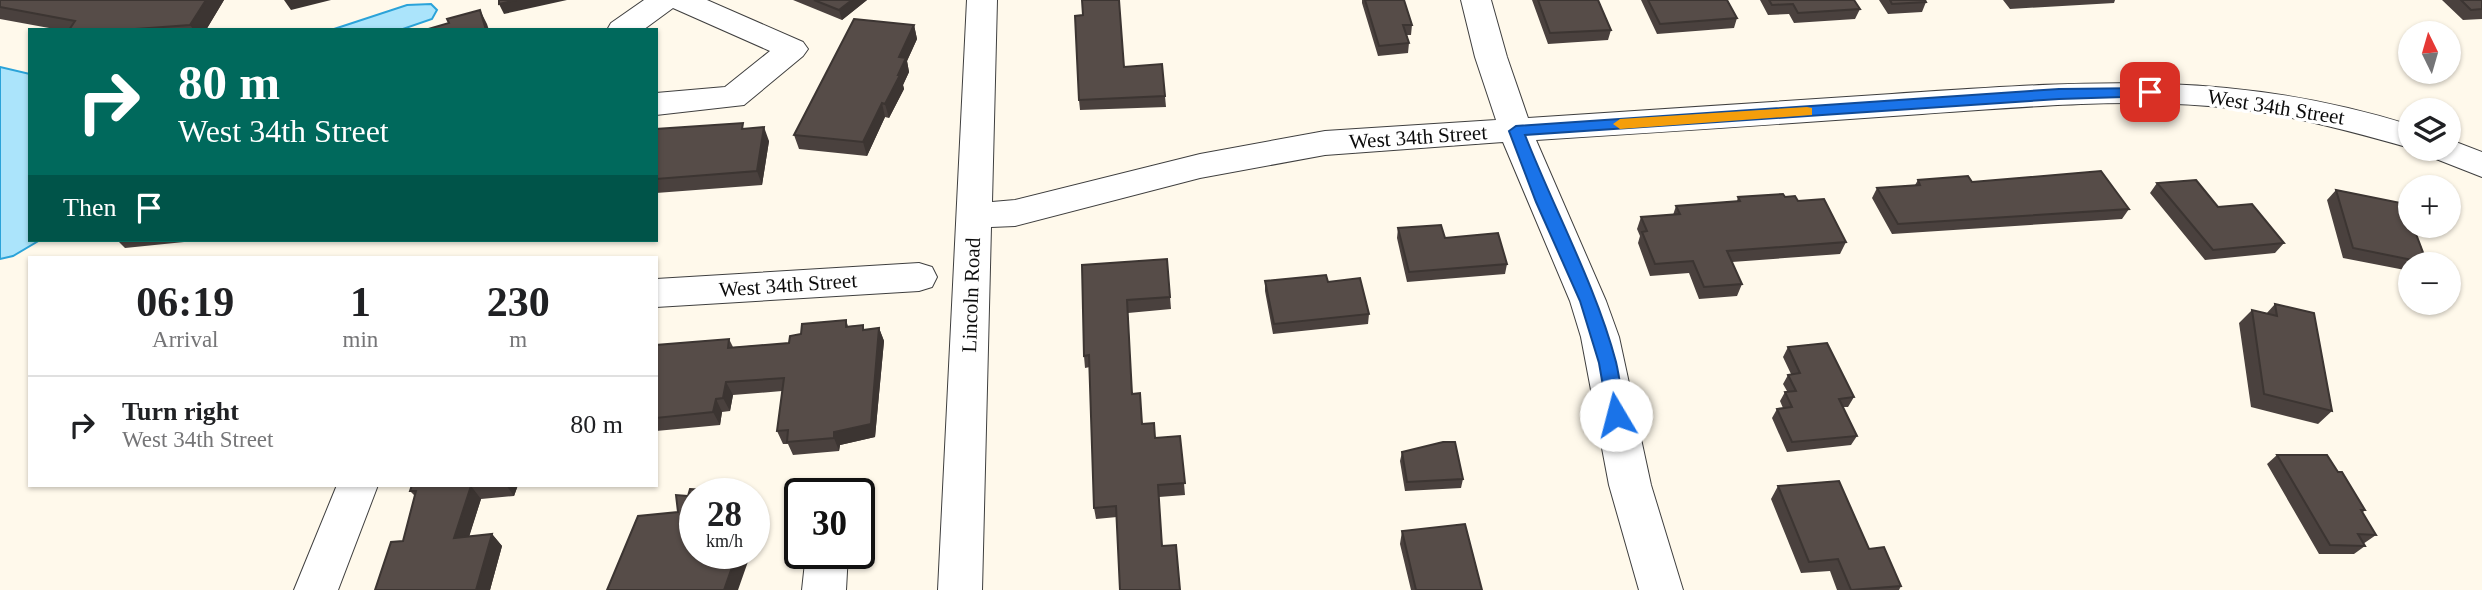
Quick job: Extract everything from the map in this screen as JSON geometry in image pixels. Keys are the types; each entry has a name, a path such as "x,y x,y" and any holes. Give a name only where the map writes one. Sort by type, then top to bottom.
{"street":[{"path":"625,28 664,0"},
{"path":"658,104 733,97 792,49 681,0"},
{"name":"Lincoln Road","path":"960,590 982,0"},
{"path":"1476,0 1491,57 1516,131 1600,337 1633,498 1661,590"},
{"name":"West 34th Street","path":"974,216 1015,213 1228,159 1325,143 2059,94 2150,92 2246,99 2304,107 2349,117 2398,133"},
{"path":"2461,156 2482,165"},
{"name":"West 34th Street","path":"658,293 919,277"},
{"path":"316,590 356,487"},
{"path":"824,590 826,569"}],"water":[{"path":"431,4 437,10 432,19 406,28 337,28 407,5"},
{"path":"0,67 28,74 28,242 37,242 13,256 0,259"}],"building":[{"path":"0,0 206,0 190,25 149,28 70,28 75,21 0,7"},
{"path":"499,0 516,0 499,4"},
{"path":"814,0 852,0 839,10"},
{"path":"1082,0 1119,0 1124,67 1162,64 1165,96 1079,100 1075,16 1083,15"},
{"path":"1365,0 1404,0 1412,25 1403,25 1409,43 1379,46"},
{"path":"1538,0 1598,0 1611,30 1550,33"},
{"path":"1648,0 1727,0 1737,18 1660,24"},
{"path":"1769,0 1854,0 1860,9 1798,13 1793,4 1772,5"},
{"path":"1890,0 1925,0 1926,2 1892,4"},
{"path":"2461,0 2482,0 2482,9 2471,10"},
{"path":"480,10 485,28 432,28 449,23 447,19"},
{"path":"854,19 914,25 899,57 906,58 900,75 885,104 882,103 863,142 794,135"},
{"path":"743,123 742,129 764,127 757,171 658,179 658,129"},
{"path":"2101,171 2129,209 1898,224 1877,188 1920,185 1918,180 1968,176 1972,182"},
{"path":"2196,180 2218,207 2252,204 2284,243 2213,250 2157,183"},
{"path":"2336,190 2398,202 2398,238 2418,238 2423,252 2398,252 2398,257 2353,248"},
{"path":"1783,194 1785,197 1795,196 1798,201 1824,199 1846,242 1727,251 1742,284 1704,287 1693,261 1655,264 1642,232 1647,231 1641,217 1680,214 1676,206 1740,201 1738,197"},
{"path":"1441,225 1445,238 1498,233 1507,264 1409,272 1398,228"},
{"path":"1167,259 1170,297 1127,300 1132,394 1140,393 1142,424 1154,423 1155,438 1180,436 1185,483 1158,485 1162,546 1176,545 1180,590 1120,590 1116,506 1094,508 1089,355 1084,356 1082,265"},
{"path":"1326,275 1328,282 1360,278 1369,314 1274,324 1265,281"},
{"path":"2275,304 2314,313 2332,411 2264,394 2252,310 2277,316"},
{"path":"846,320 846,327 863,325 863,330 879,328 871,424 834,432 834,438 787,442 788,430 777,431 784,378 726,382 723,398 716,399 713,412 658,418 658,345 729,339 728,348 789,343 790,336 801,334 802,324"},
{"path":"1827,343 1854,397 1839,399 1857,436 1792,442 1777,409 1792,407 1785,392 1796,391 1788,375 1800,373 1788,347"},
{"path":"1443,442 1455,442 1463,479 1407,482 1402,452"},
{"path":"2277,455 2327,455 2338,472 2342,472 2365,510 2361,510 2376,535 2358,534 2365,546 2330,545"},
{"path":"1839,481 1869,549 1884,547 1901,586 1851,590 1838,559 1809,562 1778,486"},
{"path":"411,487 471,487 454,538 492,534 476,590 375,590 391,542 403,541 416,491 410,491"},
{"path":"676,495 679,495 679,569 731,569 724,590 607,590 638,516 678,512"},
{"path":"1465,524 1482,590 1416,590 1402,531"}],"slow traffic":[{"path":"1620,124 1807,111"}],"route":[{"path":"1616,415 1608,363 1588,301 1543,202 1516,131 2059,94 2150,92"}]}
